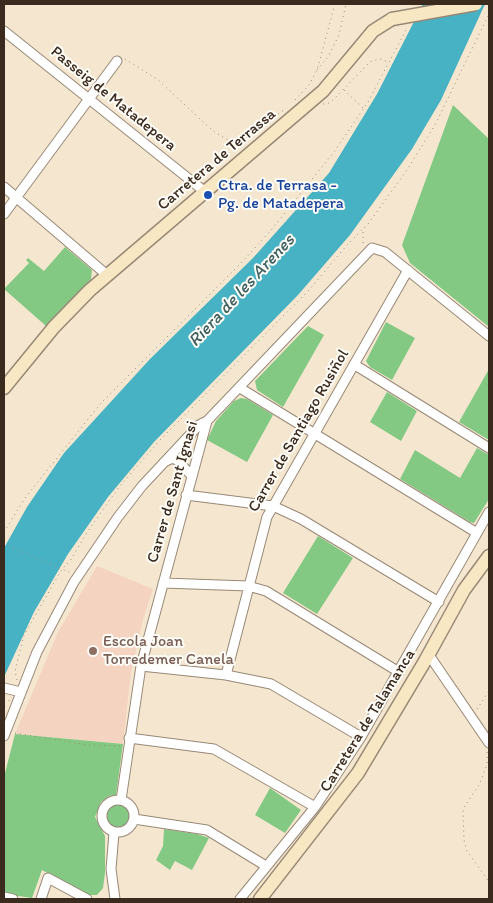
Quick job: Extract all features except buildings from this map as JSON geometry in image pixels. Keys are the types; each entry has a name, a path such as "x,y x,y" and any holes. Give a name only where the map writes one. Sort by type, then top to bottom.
{"street":[{"name":"Carretera de Terrassa","path":"4,388 62,318 107,275 323,91 373,31 392,19 476,4"},
{"name":"Passeig de Matadepera","path":"4,31 204,192"},
{"path":"4,214 117,61"},
{"path":"4,187 107,275"},
{"path":"367,251 372,248 385,252 489,336"},
{"name":"Carrer de Sant Ignasi","path":"121,800 140,666 207,421 367,251"},
{"name":"Carrer de Santiago Rusiñol","path":"226,675 262,527 408,270"},
{"path":"355,365 489,448"},
{"path":"240,388 477,533"},
{"path":"5,733 49,627 74,582 118,517 162,463 199,425 207,421"},
{"path":"162,463 173,458 183,464 191,475"},
{"path":"186,495 273,506 301,519 439,602"},
{"path":"240,899 315,807 361,737 489,512"},
{"name":"Carretera de Talamanca","path":"260,899 358,773 429,655 464,590 489,556"},
{"name":"Carretera de Talamanca","path":"459,602 471,591 489,565"},
{"path":"163,583 248,586 275,595 399,672"},
{"path":"429,655 488,741"},
{"path":"140,666 226,675 279,687 361,737"},
{"path":"4,688 21,692"},
{"path":"129,741 214,749 315,807"},
{"path":"116,800 121,800 129,804 133,810 134,819 128,829 114,833 104,826 101,816 106,805 116,800"},
{"path":"134,819 207,830 266,866"},
{"path":"114,833 111,869 115,899"},
{"path":"41,899 48,878 87,899"},
{"path":"4,897 13,899"}],"path":[{"path":"317,70 335,4"},
{"path":"237,145 290,105 305,91 317,70 328,57 339,35 346,4"},
{"path":"367,251 364,246 363,231 396,187 435,125 489,14"},
{"path":"4,532 25,498 85,421 117,386 210,295 272,229 334,152 363,108 410,21"},
{"path":"117,61 122,57 152,76 213,131 237,145 246,156"},
{"path":"321,102 329,103 371,61 381,59 388,63"},
{"path":"344,90 363,108"},
{"path":"4,544 72,574"},
{"path":"471,715 489,691"},
{"path":"5,733 115,748 129,741"},
{"path":"488,741 486,765 475,793 463,809 464,840 467,851 489,882"}],"shaded area":[{"name":"Escola Joan Torredemer Canela","path":"97,566 153,589 143,620 131,672 123,744 15,734 58,632"}],"green space":[{"path":"453,105 489,139 489,327 410,263 402,245"},
{"path":"65,247 92,270 91,279 46,326 4,289 29,263 26,260 28,258 44,271"},
{"path":"386,322 415,338 392,380 370,367 366,361"},
{"path":"308,326 324,335 283,407 257,390 255,381"},
{"path":"489,369 489,440 459,422"},
{"path":"387,392 417,411 401,441 370,422"},
{"path":"241,398 247,399 273,415 247,462 207,440 216,421 234,401"},
{"path":"477,448 489,455 489,499 474,523 400,479 415,450 460,478"},
{"path":"318,536 353,558 317,614 283,593"},
{"path":"15,734 123,744 116,795 109,796 101,802 95,817 105,836 103,888 97,895 86,895 42,870 32,898 4,894 4,777"},
{"path":"270,788 301,810 285,833 255,815"},
{"path":"118,805 126,809 130,817 126,825 118,829 110,825 106,817 110,809"},
{"path":"164,829 197,834 209,838 192,870 175,861 170,870 156,860 163,846"}],"water":[{"name":"Riera de les Arenes","path":"423,4 485,4 441,100 412,149 350,235 298,295 154,442 108,497 68,554 34,612 4,677 4,548 27,507 64,453 150,359 253,258 329,173 377,94"}],"place":[{"name":"Ctra. de Terrasa - Pg. de Matadepera","path":"208,195"},
{"name":"Escola Joan Torredemer Canela","path":"93,651"}]}
